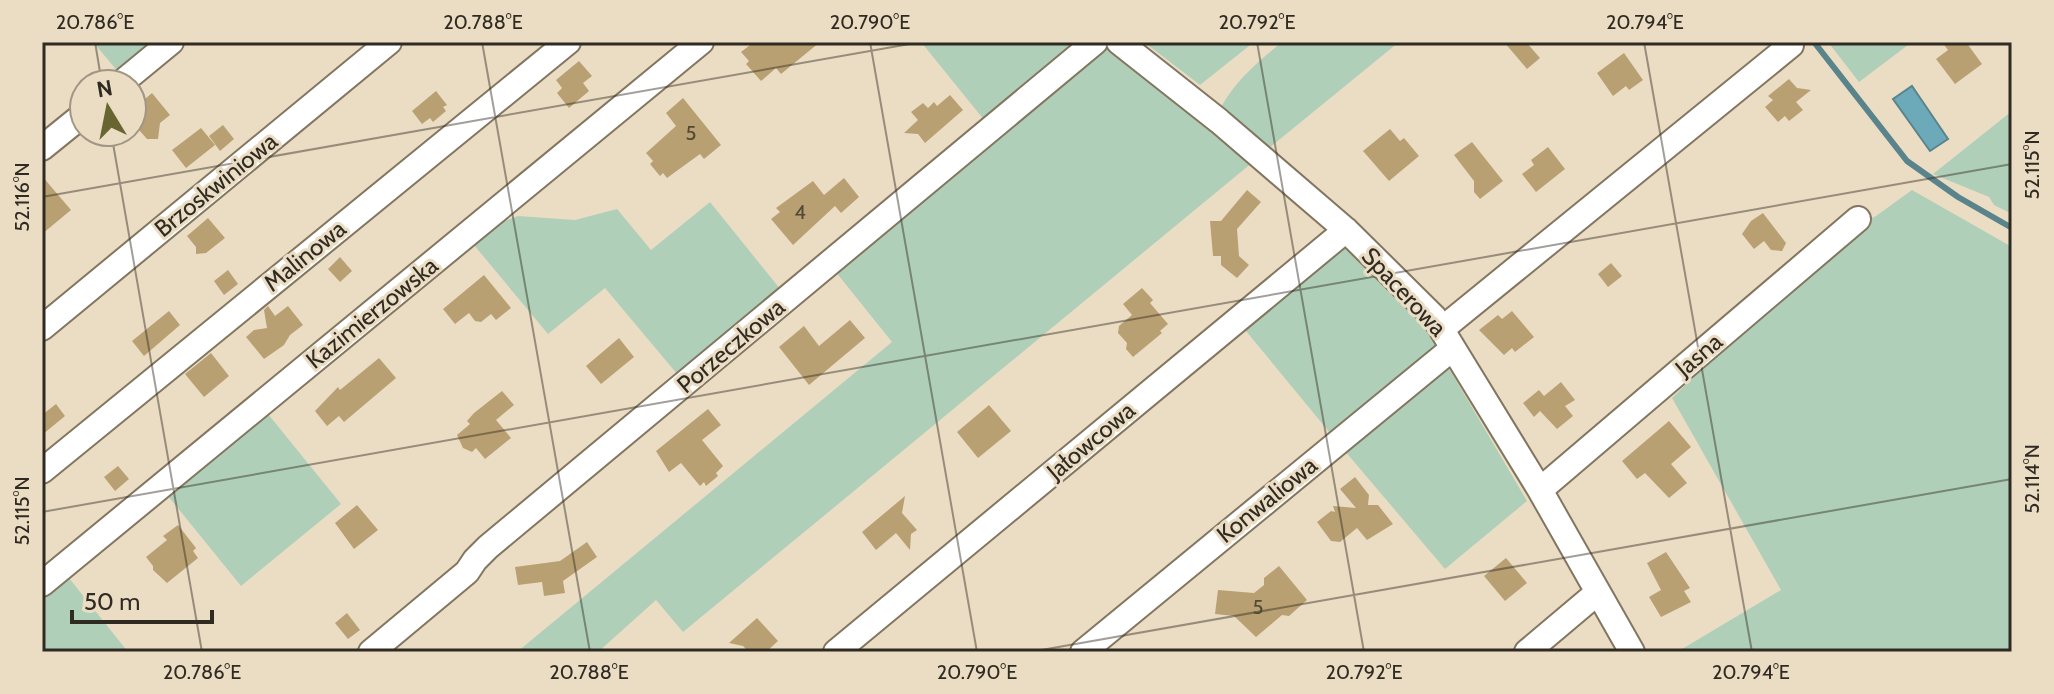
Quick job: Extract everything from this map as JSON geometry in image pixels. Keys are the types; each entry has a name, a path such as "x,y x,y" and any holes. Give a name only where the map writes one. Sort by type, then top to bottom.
{"street":[{"path":"139,68 171,42"},
{"name":"Brzoskwiniowa","path":"42,328 389,42"},
{"name":"Malinowa","path":"42,471 568,42"},
{"name":"Kazimierzowska","path":"42,584 701,42"},
{"name":"Porzeczkowa","path":"371,652 467,572 488,547 1095,42"},
{"name":"Spacerowa","path":"1119,42 1219,121 1346,230 1434,317 1540,490 1632,652"},
{"name":"Konwaliowa","path":"1083,652 1791,45"},
{"path":"42,148 68,127"},
{"name":"Jasna","path":"1540,490 1858,219"},
{"name":"Jałowcowa","path":"836,652 1346,230"},
{"path":"1527,652 1597,593"}],"green space":[{"path":"93,42 159,42 127,68 115,68"},
{"path":"921,42 1080,42 985,121"},
{"path":"1144,42 1254,42 1200,85"},
{"path":"1282,42 1399,42 1268,149 1221,107 1241,79"},
{"path":"1828,42 1912,42 1859,82"},
{"path":"1114,45 1253,162 683,632 656,600 598,652 517,652 892,342 835,271 1104,47"},
{"path":"2012,111 2012,214 1994,205 1989,197 1933,174"},
{"path":"1912,190 2012,247 2012,652 1677,652 1781,590 1672,398 1764,309 1861,223"},
{"path":"710,202 781,290 678,375 605,288 548,334 474,245 502,222 518,216 575,220 617,209 651,250"},
{"path":"1343,243 1429,325 1439,343 1330,433 1241,325"},
{"path":"1443,370 1450,370 1527,501 1445,569 1344,450"},
{"path":"268,414 341,504 241,586 168,496"},
{"path":"69,578 128,652 42,652 42,600"}],"water":[{"path":"1912,86 1948,139 1930,151 1893,99"}],"building":[{"path":"754,42 820,42 781,74 776,68 761,81 746,64 749,61 741,52"},
{"path":"1504,42 1526,42 1540,58 1527,69"},
{"path":"1942,42 1966,42 1982,64 1955,84 1936,59 1948,50"},
{"path":"1624,53 1643,80 1629,90 1626,86 1613,96 1597,73"},
{"path":"579,61 592,76 583,83 589,91 569,108 557,93 562,88 556,80"},
{"path":"1789,79 1797,88 1811,90 1796,102 1803,110 1789,121 1785,116 1778,122 1765,107 1773,100 1768,96"},
{"path":"436,91 447,105 443,107 446,111 433,122 430,118 422,124 412,111"},
{"path":"152,93 170,115 160,123 158,139 148,139 148,96"},
{"path":"950,95 963,110 925,143 918,134 904,133 918,120 911,112 923,103 928,108 934,102 937,106"},
{"path":"683,98 721,145 704,159 700,154 667,178 663,173 660,176 646,153 676,126 666,113"},
{"path":"223,125 234,139 220,151 209,136"},
{"path":"201,128 215,145 186,168 172,150"},
{"path":"1390,129 1400,141 1404,138 1419,156 1389,181 1363,151"},
{"path":"1472,142 1503,181 1480,199 1474,192 1474,181 1454,155"},
{"path":"1548,147 1565,169 1536,192 1522,174 1534,165 1531,160"},
{"path":"42,176 71,210 42,234"},
{"path":"844,178 859,197 841,213 835,206 793,245 771,219 780,212 776,208 813,181 824,195"},
{"path":"1247,190 1261,202 1237,229 1239,256 1249,265 1237,278 1221,265 1221,256 1213,256 1210,221 1221,221"},
{"path":"1763,213 1786,243 1782,251 1771,250 1764,241 1754,249 1742,234 1751,221"},
{"path":"208,218 225,238 206,253 196,254 196,247 187,236"},
{"path":"340,257 352,271 340,282 328,269"},
{"path":"1611,263 1622,276 1608,287 1598,274"},
{"path":"228,270 238,284 224,295 214,281"},
{"path":"484,275 511,308 496,320 491,314 481,322 475,321 469,313 455,324 443,309"},
{"path":"1142,288 1168,324 1160,331 1162,333 1133,357 1118,333 1119,326 1132,315 1123,304"},
{"path":"268,306 275,316 288,306 303,325 290,335 284,345 264,359 246,337 254,330 267,328 264,310"},
{"path":"169,311 180,325 144,356 132,341"},
{"path":"1512,311 1534,337 1515,352 1512,348 1504,355 1479,330 1498,315 1502,319"},
{"path":"850,320 865,338 809,385 779,347 804,326 819,346"},
{"path":"619,338 634,357 601,384 586,366"},
{"path":"211,353 229,376 204,397 185,374"},
{"path":"379,358 396,378 344,422 339,416 327,426 315,411 338,387 340,390"},
{"path":"1561,382 1575,400 1565,406 1573,416 1557,429 1540,411 1534,417 1523,403 1539,390 1544,396"},
{"path":"502,391 514,405 496,420 511,438 485,459 476,448 472,452 463,448 457,435 470,424 467,421 474,413"},
{"path":"56,404 65,416 42,435 42,415"},
{"path":"989,405 1011,431 978,458 957,432"},
{"path":"708,409 721,425 702,440 723,466 716,473 718,476 706,486 704,482 700,486 681,463 669,472 656,451"},
{"path":"1669,421 1691,447 1671,464 1687,483 1669,498 1645,473 1637,479 1622,461"},
{"path":"118,466 129,479 115,491 104,477"},
{"path":"1355,477 1369,495 1368,505 1378,505 1393,524 1367,540 1357,528 1340,542 1331,541 1317,522 1331,511 1335,512 1333,506 1356,508 1340,489"},
{"path":"905,496 902,513 917,530 911,534 910,550 896,533 876,550 862,532"},
{"path":"357,505 378,530 354,549 335,523"},
{"path":"178,525 196,548 193,551 198,558 167,583 153,570 146,557 167,540 163,536"},
{"path":"587,542 597,557 563,581 565,593 544,596 542,582 518,585 515,567 560,561"},
{"path":"1666,552 1690,588 1684,591 1691,602 1661,617 1649,597 1661,590 1647,563"},
{"path":"1506,558 1527,583 1505,601 1484,576"},
{"path":"1279,566 1307,600 1289,616 1282,615 1256,637 1234,616 1215,614 1218,590 1254,593 1264,585 1264,578"},
{"path":"347,613 360,630 348,639 335,623"},
{"path":"757,618 778,641 766,652 749,652 743,646 729,643"}],"waterway":[{"path":"1814,42 1907,161 1958,197 2012,228"}]}
